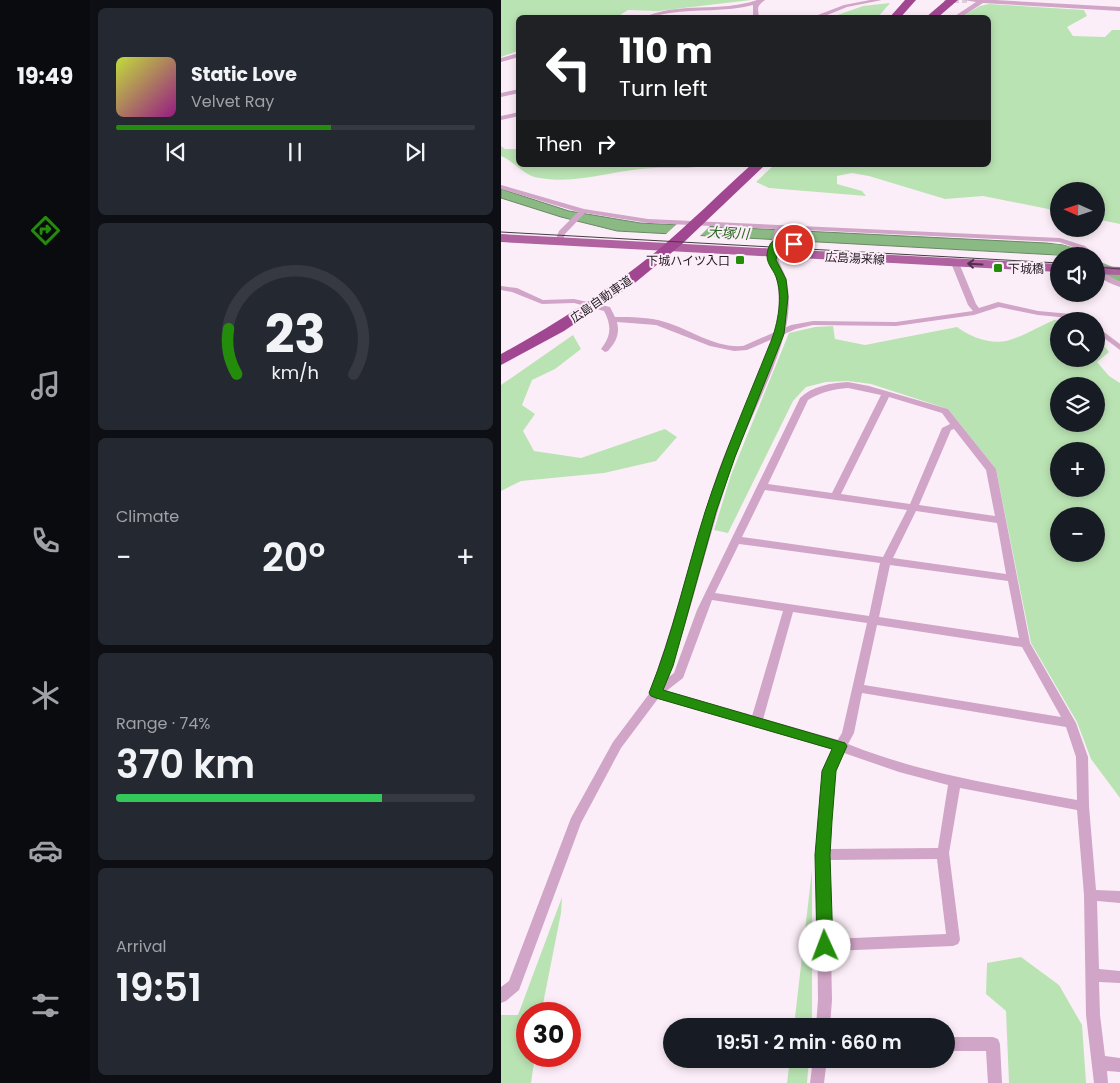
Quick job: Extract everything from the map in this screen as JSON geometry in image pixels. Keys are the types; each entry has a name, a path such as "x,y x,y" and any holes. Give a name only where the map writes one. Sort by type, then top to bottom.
{"highway":[{"path":"892,15 902,0"},
{"path":"897,15 911,0"},
{"path":"923,15 940,0"},
{"path":"934,15 953,0"},
{"name":"広島自動車道","path":"501,360 558,323 638,261 744,167"},
{"name":"広島自動車道","path":"501,348 558,323 605,298 649,264 757,167"}],"main road":[{"name":"広島湯来線","path":"501,229 774,246 1050,258"},
{"name":"広島湯来線","path":"501,238 564,233"},
{"name":"広島湯来線","path":"774,246 955,263 1050,268"},
{"path":"1105,263 1120,262"},
{"path":"1105,266 1120,271"}],"street":[{"path":"821,15 845,6 879,0"},
{"path":"967,0 1120,9"},
{"path":"960,15 983,0"},
{"path":"655,15 668,11 738,6 760,1"},
{"path":"756,15 755,6 760,1"},
{"path":"501,60 516,56"},
{"path":"501,96 516,92"},
{"path":"501,118 516,115"},
{"path":"501,186 583,212 647,221 1060,240 1080,247"},
{"path":"564,233 583,212"},
{"path":"656,693 666,666 729,457 779,334 784,297 782,279 772,260 779,228"},
{"path":"955,263 972,305 977,311"},
{"path":"1105,271 1120,285"},
{"path":"501,288 514,290 542,302 575,301 607,309 613,319 615,329 612,342 605,349"},
{"path":"613,319 663,324 721,346 736,349 794,327 813,323 896,324 977,311 998,304 1050,314"},
{"path":"1105,336 1120,348"},
{"path":"501,996 514,985 575,822 617,745 656,693 679,675 709,596 805,398 832,386 848,385 945,411 991,469 1025,643 1070,723 1082,757 1083,806 1090,895 1093,1015 1101,1083"},
{"path":"835,496 886,394"},
{"path":"824,1018 825,946 823,855 829,771 848,733 886,561 913,508 947,428 956,424"},
{"path":"762,486 1001,520"},
{"path":"736,540 1012,578"},
{"path":"709,596 1025,643"},
{"path":"756,723 789,608"},
{"path":"858,688 1070,723"},
{"path":"656,693 840,746 872,761 1083,806"},
{"path":"825,946 953,940 943,853 955,780"},
{"path":"823,855 943,853"},
{"path":"1090,895 1120,897"},
{"path":"1092,975 1120,977"},
{"path":"955,1044 993,1044 995,1083"},
{"path":"1099,1063 1120,1065"},
{"path":"817,1083 819,1068"}],"shaded area":[{"path":"501,0 751,0 658,11 628,10 620,15 516,15 516,52 501,57"},
{"path":"890,3 880,15 838,15 863,6"},
{"path":"989,4 1084,10 1087,16 1067,27 1073,36 1105,37 1112,30 1120,30 1120,224 1105,221 1105,182 1050,182 1050,209 983,196 945,199 869,176 852,173 837,176 837,184 862,191 866,196 769,188 756,182 772,167 991,167 991,15 964,15 980,6"},
{"path":"501,146 505,149 516,149 516,166 511,162 501,156"},
{"path":"518,167 691,167 640,169 569,180 534,177"},
{"path":"1050,322 1050,367 1101,367 1109,376 1120,383 1120,798 1091,759 1077,722 1031,643 996,469 948,409 871,384 848,381 826,382 806,387 793,401 728,533 714,530 731,475 789,333 815,327 833,326 835,339 865,345 957,327 980,339 1000,342 1017,337"},
{"path":"573,335 581,349 555,369 532,380 522,405 535,414 523,431 534,451 581,458 665,429 677,437 656,461 604,473 521,481 501,491 501,385"},
{"path":"1105,347 1109,352 1105,355"},
{"path":"812,870 812,1018 795,1018"},
{"path":"562,897 561,913 543,1002 523,1002"},
{"path":"1021,957 1059,985 1082,1025 1086,1083 1009,1083 1006,1011 986,994 987,963"},
{"path":"501,1015 516,1015 516,1067 533,1067 531,1083 501,1083"},
{"path":"789,1068 808,1068 807,1083 787,1083"}],"water":[{"path":"501,189 569,211 640,223 1046,243 1069,247 1050,247 1050,255 617,231 561,217 501,198"}],"pier":[{"path":"678,223 711,225 698,238 664,236"}],"waterway":[{"name":"大塚川","path":"1042,249 1050,249"},
{"name":"大塚川","path":"1105,270 1120,277"}],"tunnel":[{"path":"944,0 967,0"}],"tram line":[{"path":"501,232 1050,262"},
{"path":"1105,268 1120,269"}],"place":[{"name":"下城ハイツ入口","path":"740,260"},
{"name":"下城橋","path":"998,268"}],"route":[{"path":"794,244 775,243 771,253 772,260 782,279 784,297 779,334 729,457 666,666 656,693 840,746 829,771 825,821 823,855 825,946"}]}
